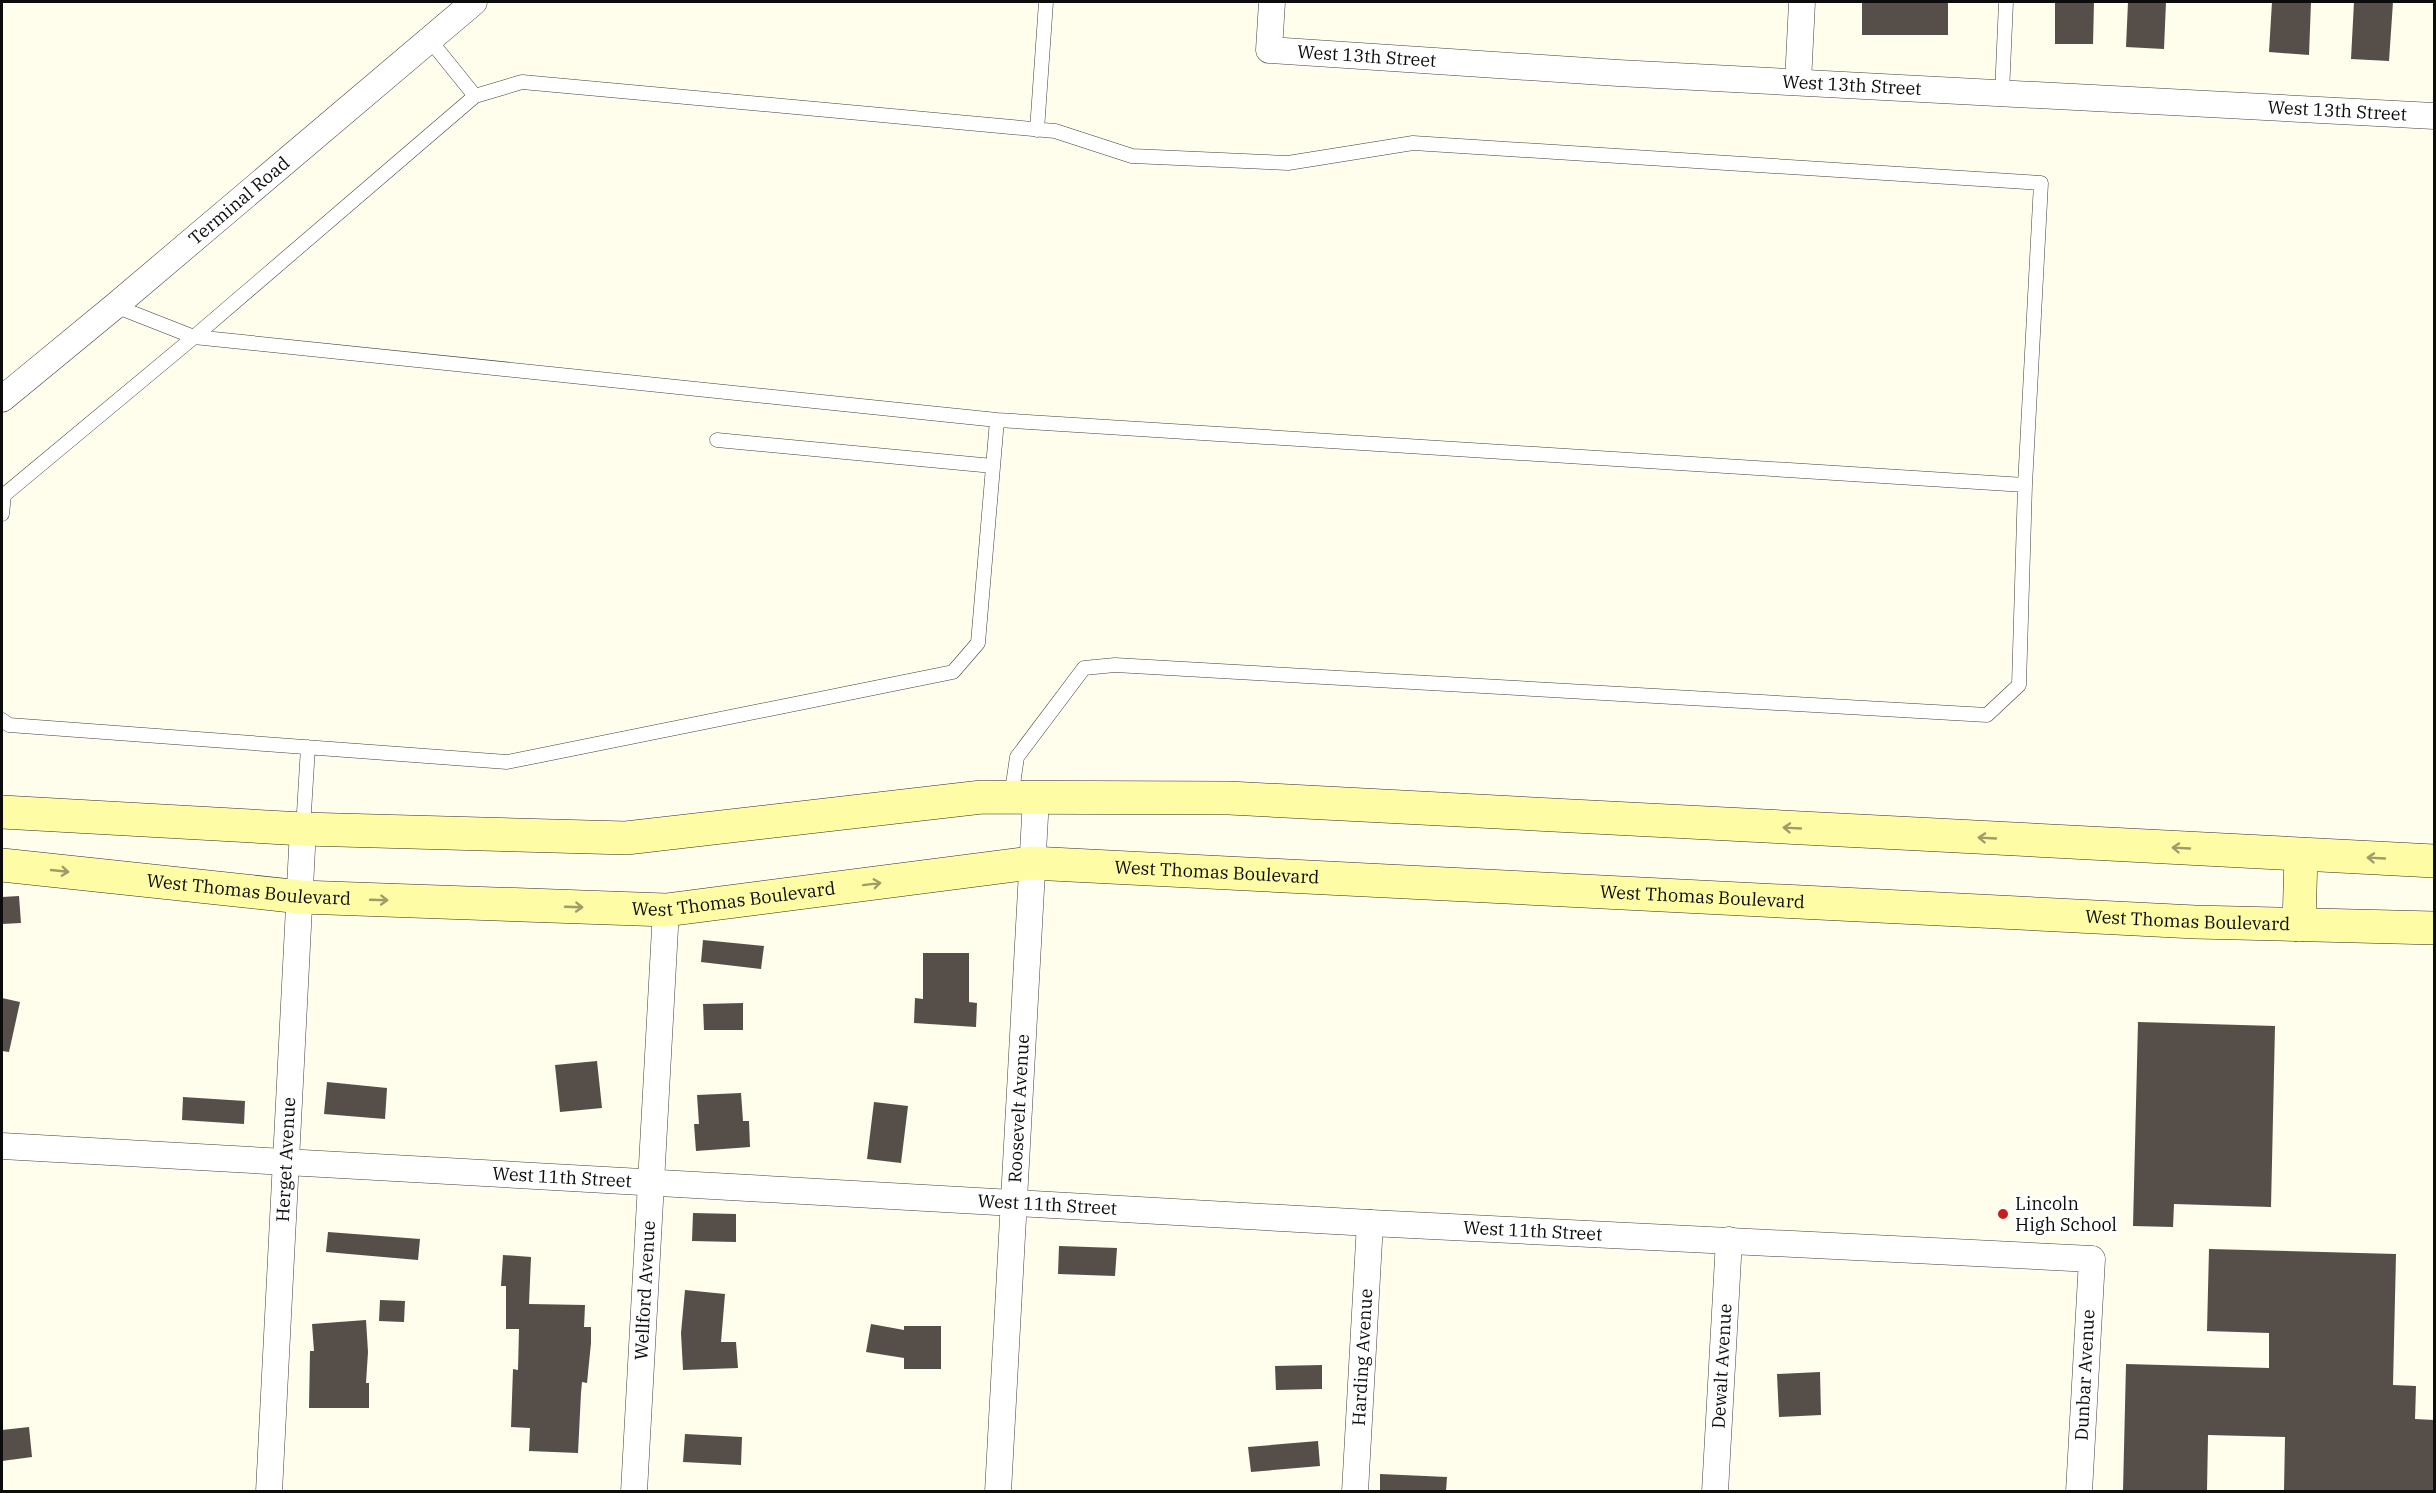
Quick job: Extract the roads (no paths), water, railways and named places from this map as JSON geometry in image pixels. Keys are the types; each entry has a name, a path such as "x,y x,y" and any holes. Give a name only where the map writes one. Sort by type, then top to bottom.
{"street":[{"name":"Terminal Road","path":"2,399 474,2"},
{"name":"West 13th Street","path":"1272,2 1269,50 1798,82 2434,116"},
{"path":"1798,82 1802,2"},
{"path":"2,812 303,829 626,838 982,797 1229,798 2434,861"},
{"name":"Roosevelt Avenue","path":"998,1491 1031,863 1024,798"},
{"name":"Herget Avenue","path":"269,1491 303,829"},
{"path":"2299,925 2301,855"},
{"name":"West Thomas Boulevard","path":"2,865 301,897 666,910 1031,863 2195,922 2434,928"},
{"name":"Wellford Avenue","path":"634,1491 666,910"},
{"name":"West 11th Street","path":"2,1146 1014,1204 2092,1259"},
{"name":"Harding Avenue","path":"1355,1491 1370,1223"},
{"name":"Dewalt Avenue","path":"1715,1491 1729,1240"},
{"name":"Dunbar Avenue","path":"2079,1491 2092,1259"}],"lane":[{"path":"1037,130 1046,2"},
{"path":"2002,93 2006,2"},
{"path":"429,39 475,96"},
{"path":"2,514 4,495 194,337 475,96 522,82 1055,131 1132,156 1288,163 1413,143 2041,183 2025,485 2019,685 1987,715 1115,665 1091,667 1084,668 1017,757 1024,798"},
{"path":"115,306 194,337 997,420 2025,485"},
{"path":"2,720 9,725 507,762 953,672 978,643 997,420"},
{"path":"717,440 993,466"},
{"path":"303,829 308,747"}],"place":[{"name":"Lincoln High School","path":"2003,1214"}]}
